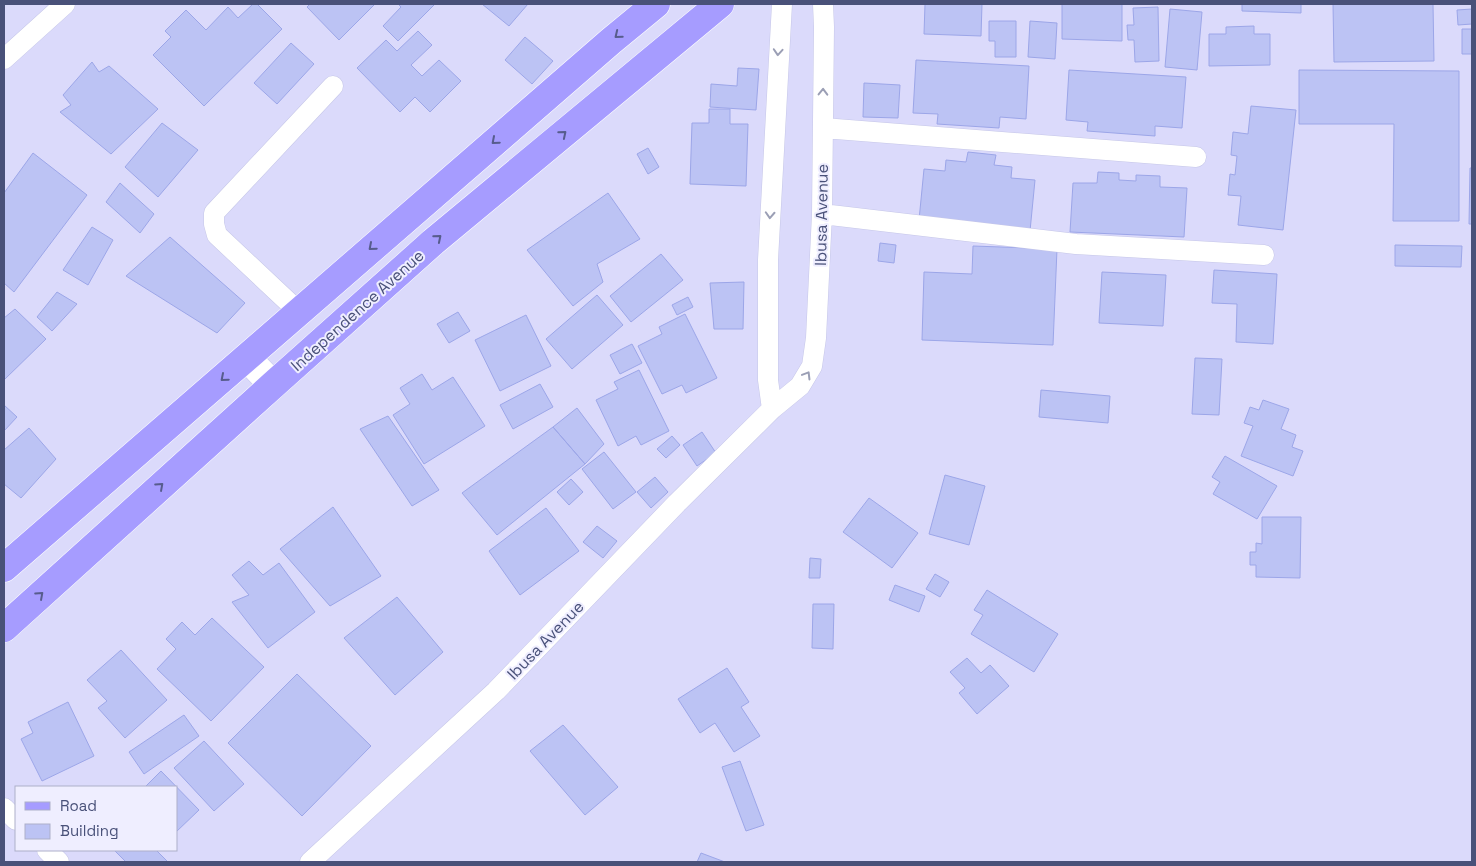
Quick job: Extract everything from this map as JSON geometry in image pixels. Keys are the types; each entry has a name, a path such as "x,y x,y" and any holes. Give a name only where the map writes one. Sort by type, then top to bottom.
{"main road":[{"path":"4,568 588,60 656,4"},
{"name":"Independence Avenue","path":"4,628 434,242 720,4"},
{"path":"247,358 273,385"}],"street":[{"path":"4,60 65,4"},
{"path":"772,409 768,380 768,260 782,4"},
{"name":"Ibusa Avenue","path":"310,862 496,691 677,503 772,409 800,386 812,366 816,338 822,214 823,4"},
{"path":"299,312 218,235 214,224 214,213 333,86"},
{"path":"823,128 1196,157"},
{"path":"822,214 1076,244 1264,255"},
{"path":"4,808 15,819"},
{"path":"48,851 59,862"}],"shaded area":[{"path":"4,4 1472,4 1472,862 4,862"}],"building":[{"path":"253,4 257,4 282,29 204,106 153,55 171,37 165,31 186,10 206,30 228,7 238,18"},
{"path":"310,4 375,4 339,40 307,7"},
{"path":"398,4 435,4 398,41 383,26 401,7"},
{"path":"482,4 528,4 509,26"},
{"path":"925,4 982,4 981,36 924,34"},
{"path":"1062,4 1122,4 1122,41 1062,39"},
{"path":"1242,4 1301,4 1301,13 1242,11"},
{"path":"1333,4 1433,4 1434,61 1334,62"},
{"path":"1158,7 1159,61 1135,62 1134,40 1128,40 1127,25 1134,25 1133,8"},
{"path":"1170,9 1202,12 1197,70 1165,67"},
{"path":"1472,9 1472,24 1458,25 1457,10"},
{"path":"989,21 1016,21 1016,57 995,57 995,41 989,41"},
{"path":"1030,21 1057,23 1055,59 1028,57"},
{"path":"1254,26 1254,34 1270,34 1270,65 1209,66 1209,34 1226,34 1226,27"},
{"path":"1462,29 1472,29 1472,54 1462,54"},
{"path":"418,31 432,45 411,65 422,76 439,60 461,81 430,112 415,97 400,112 357,68 386,40 397,51"},
{"path":"525,37 553,61 532,84 505,60"},
{"path":"291,43 314,64 277,104 254,83"},
{"path":"916,60 1029,66 1026,119 1000,117 999,128 937,124 938,114 913,113"},
{"path":"92,62 99,72 109,66 158,109 111,154 60,112 71,105 63,95"},
{"path":"738,68 759,69 756,110 710,107 711,84 737,86"},
{"path":"1069,70 1186,77 1182,128 1155,126 1155,136 1087,131 1088,122 1066,120"},
{"path":"1299,70 1459,71 1459,221 1393,221 1394,124 1299,124"},
{"path":"864,83 900,85 898,118 863,117"},
{"path":"1251,106 1296,110 1283,230 1238,225 1241,196 1228,195 1230,174 1235,175 1237,156 1231,155 1233,132 1248,134"},
{"path":"709,109 730,109 730,124 748,124 746,186 690,184 692,123 709,123"},
{"path":"162,123 198,150 158,197 125,167"},
{"path":"648,148 659,167 648,174 637,154"},
{"path":"968,152 996,155 994,165 1012,167 1011,178 1035,180 1030,231 919,220 924,169 945,171 946,160 966,162"},
{"path":"33,153 87,195 14,292 4,283 4,193"},
{"path":"1470,168 1472,168 1472,224 1469,224"},
{"path":"1098,172 1119,173 1119,180 1136,181 1136,175 1160,176 1160,187 1187,188 1184,237 1070,232 1073,183 1097,183"},
{"path":"120,183 154,214 140,233 106,202"},
{"path":"608,193 640,239 597,264 603,282 573,306 527,250"},
{"path":"92,227 113,240 88,285 63,270"},
{"path":"170,237 245,303 217,333 126,276"},
{"path":"880,243 896,245 894,263 878,261"},
{"path":"1395,245 1462,246 1461,267 1395,266"},
{"path":"973,246 1057,249 1053,345 922,340 924,272 972,274"},
{"path":"661,254 683,280 631,322 610,296"},
{"path":"1214,270 1277,274 1273,344 1236,342 1237,304 1212,303"},
{"path":"1102,272 1166,275 1163,326 1099,323"},
{"path":"744,282 743,329 714,329 710,283"},
{"path":"57,292 77,304 52,331 37,317"},
{"path":"597,295 623,325 572,369 546,339"},
{"path":"688,297 693,307 677,315 672,305"},
{"path":"15,309 46,339 4,380 4,318"},
{"path":"458,312 470,331 449,343 437,324"},
{"path":"685,314 717,378 686,393 682,385 662,394 638,346 662,334 659,327"},
{"path":"526,315 551,366 500,391 475,340"},
{"path":"632,344 642,363 620,374 610,355"},
{"path":"1195,358 1222,359 1219,415 1192,414"},
{"path":"639,370 669,431 641,445 636,436 618,446 596,400 618,389 614,382"},
{"path":"422,374 432,390 453,377 485,426 424,464 393,415 410,404 400,388"},
{"path":"540,384 553,407 513,429 500,405"},
{"path":"1041,390 1110,396 1108,423 1039,417"},
{"path":"1263,400 1289,409 1281,429 1296,435 1292,447 1303,451 1293,476 1241,456 1253,426 1244,423 1250,407 1259,410"},
{"path":"4,405 17,417 4,431"},
{"path":"577,408 604,444 585,464 553,427"},
{"path":"388,416 439,490 412,506 360,429"},
{"path":"553,427 585,464 497,535 462,493"},
{"path":"29,428 56,459 21,498 4,484 4,450"},
{"path":"702,432 716,453 697,466 683,445"},
{"path":"672,436 680,445 666,458 657,449"},
{"path":"604,452 636,492 613,509 582,469"},
{"path":"1225,456 1277,486 1257,519 1213,494 1220,482 1212,477"},
{"path":"945,475 985,486 969,545 929,534"},
{"path":"655,477 668,492 651,508 637,492"},
{"path":"571,479 583,492 569,505 557,492"},
{"path":"869,498 918,533 892,568 843,532"},
{"path":"333,507 381,576 330,606 280,549"},
{"path":"546,508 579,551 520,595 489,551"},
{"path":"1262,517 1301,517 1300,578 1256,577 1256,565 1250,565 1250,552 1256,552 1256,543 1262,544"},
{"path":"597,526 617,541 603,558 583,542"},
{"path":"810,558 821,559 820,578 809,578"},
{"path":"249,561 263,575 279,563 315,612 268,648 232,602 249,595 232,575"},
{"path":"935,574 949,582 940,597 926,589"},
{"path":"895,585 925,596 919,612 889,600"},
{"path":"987,590 1058,634 1034,672 971,634 983,615 974,610"},
{"path":"397,597 443,652 395,695 344,638"},
{"path":"813,604 834,604 833,649 812,648"},
{"path":"212,618 264,667 211,721 157,669 176,649 166,639 182,622 195,635"},
{"path":"121,650 167,700 125,738 98,708 107,701 87,680"},
{"path":"967,658 981,673 990,665 1009,686 977,714 959,693 965,688 950,672"},
{"path":"727,668 749,702 741,707 760,736 734,752 715,723 700,733 678,699"},
{"path":"297,674 371,746 302,816 228,743"},
{"path":"68,702 94,756 42,781 21,739 33,733 28,722"},
{"path":"184,715 199,736 144,774 129,752"},
{"path":"563,725 618,787 585,815 530,751"},
{"path":"204,741 244,784 214,811 174,768"},
{"path":"740,761 764,825 746,831 722,767"},
{"path":"161,771 176,786 146,786"},
{"path":"178,788 199,810 178,830"},
{"path":"115,851 157,851 168,862 126,862"},
{"path":"701,853 725,862 697,862"}]}
